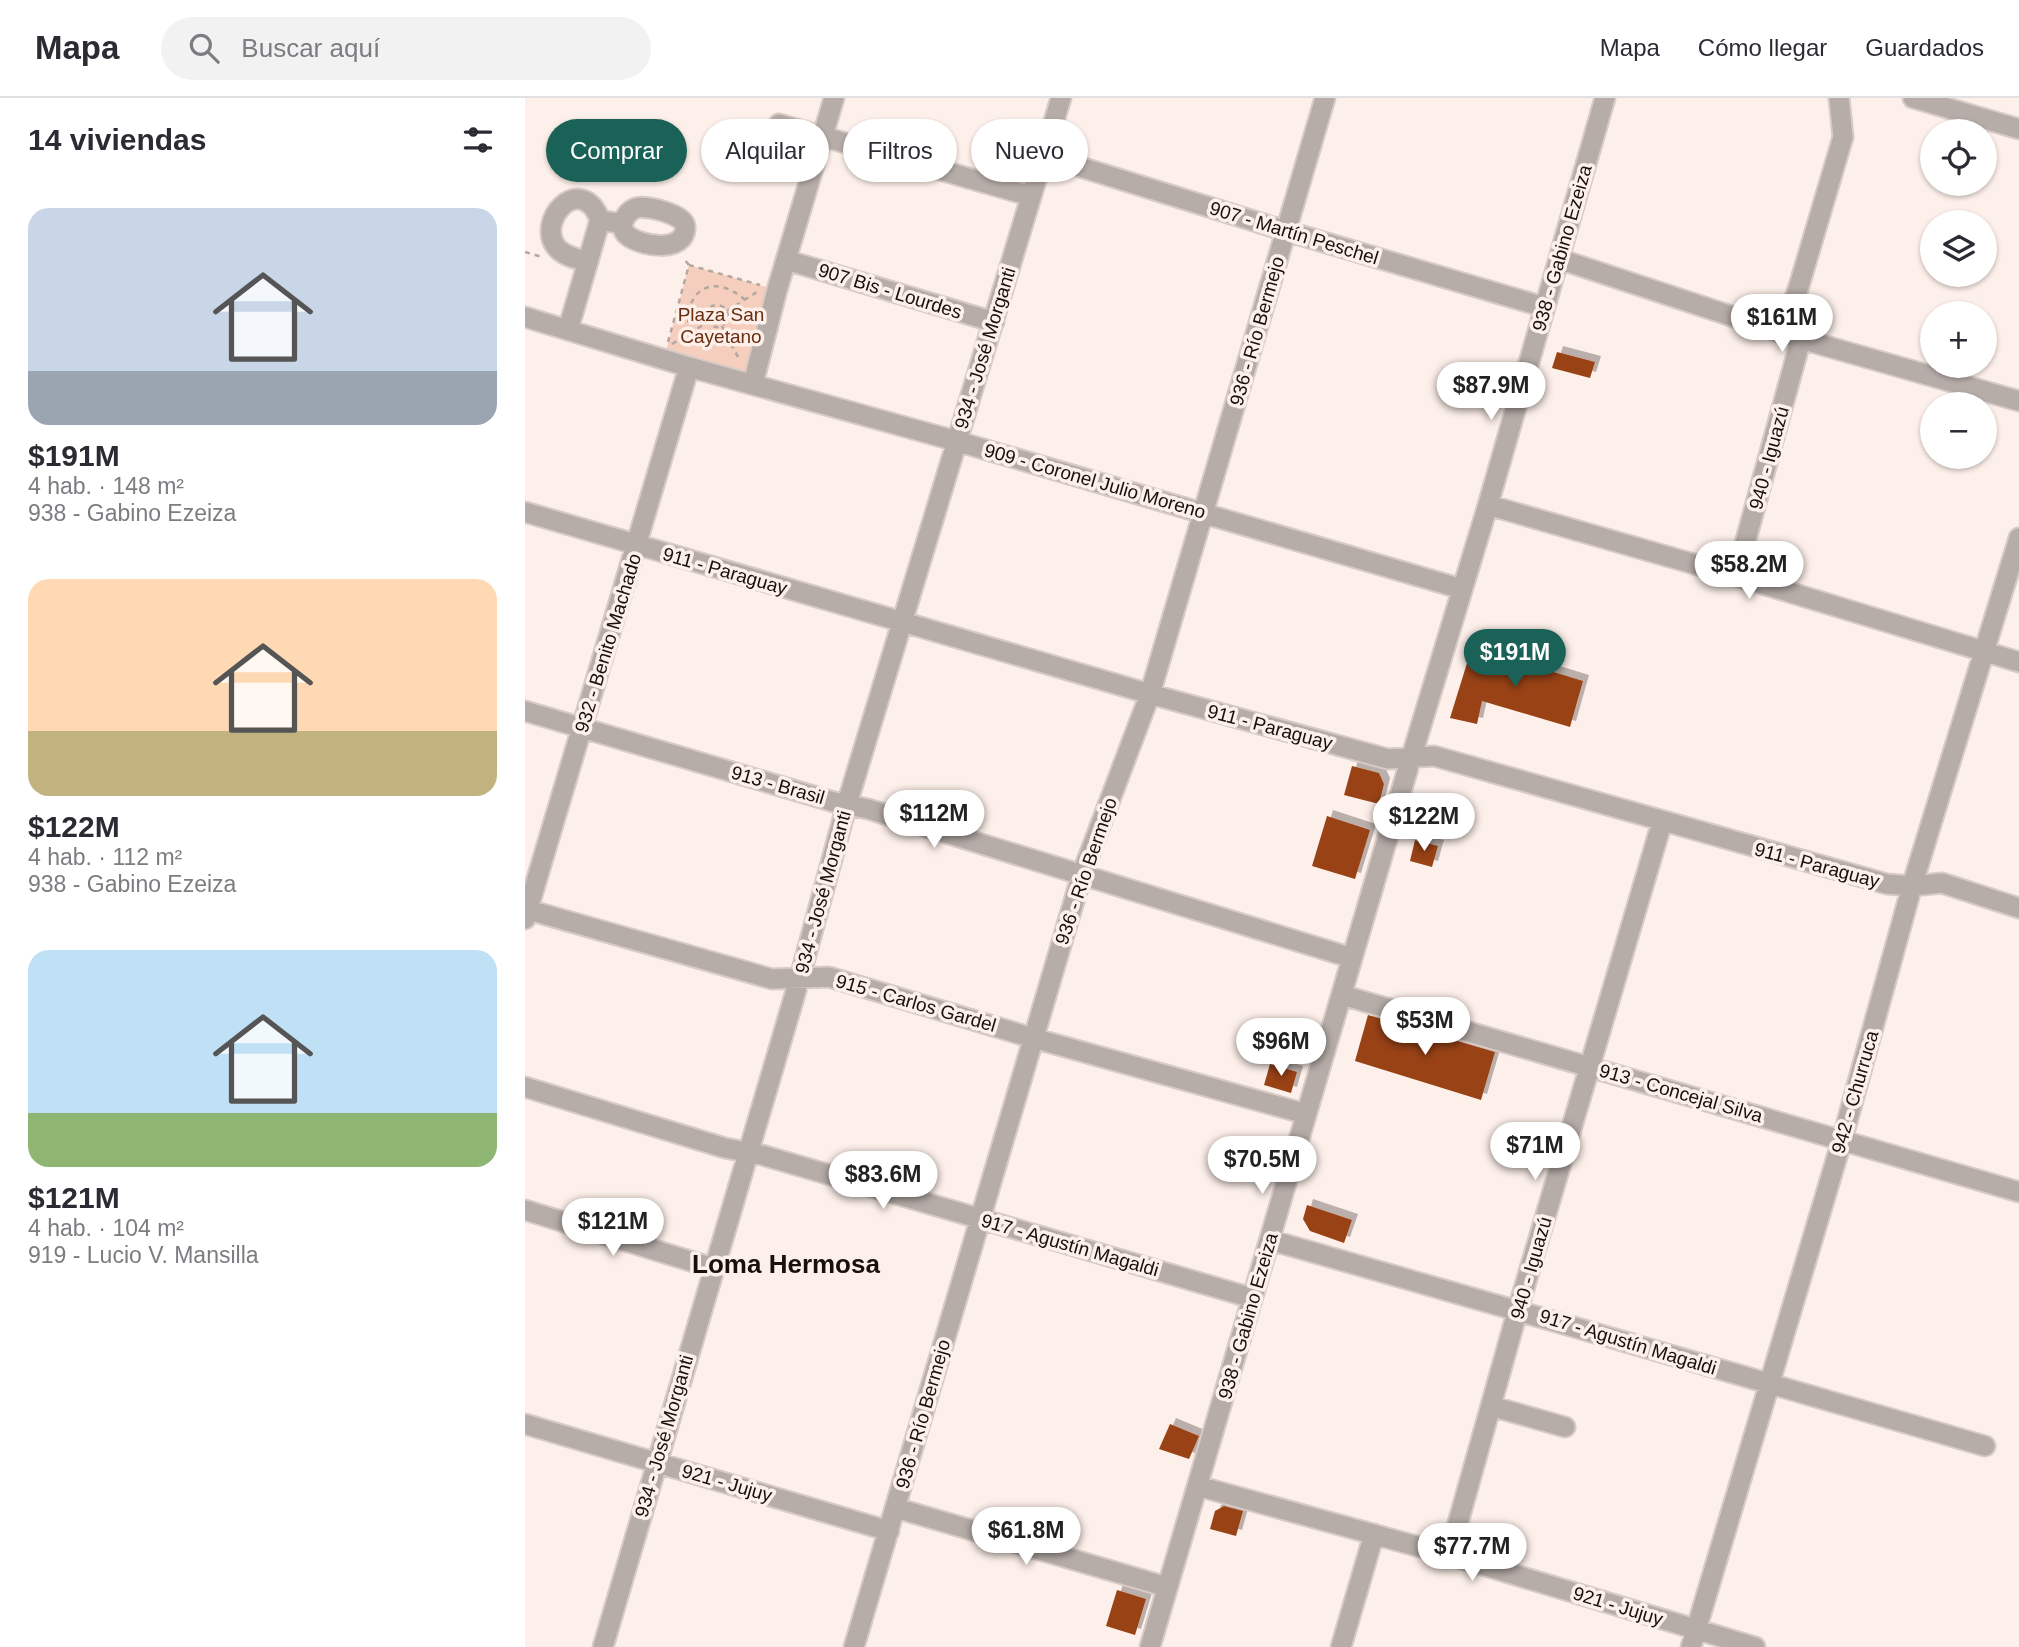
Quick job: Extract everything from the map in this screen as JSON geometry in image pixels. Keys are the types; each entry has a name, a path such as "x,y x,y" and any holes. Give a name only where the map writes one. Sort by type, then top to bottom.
{"street":[{"path":"827,119 834,98"},
{"name":"934 - José Morganti","path":"1055,119 1061,98"},
{"name":"936 - Río Bermejo","path":"854,1647 1082,874 1150,694 1325,98"},
{"name":"938 - Gabino Ezeiza","path":"1150,1647 1488,505 1605,98"},
{"path":"1774,330 1780,314 1795,298 1843,137 1839,98"},
{"path":"1913,98 2019,129"},
{"path":"829,138 1031,196"},
{"name":"907 - Martín Peschel","path":"1088,169 1544,307"},
{"path":"753,384 809,182"},
{"name":"934 - José Morganti","path":"603,1647 800,977 847,804 1036,182"},
{"path":"568,330 588,262 600,220 592,204 578,198 560,208 554,216 551,225 553,241 567,256 588,262"},
{"path":"638,207 645,207 676,216 682,219 685,225 684,234 673,245 666,246 627,236 622,224 625,216 638,207"},
{"path":"600,220 622,224"},
{"path":"1559,259 1801,339 2019,401"},
{"name":"907 Bis - Lourdes","path":"786,260 994,322"},
{"name":"909 - Coronel Julio Moreno","path":"525,317 689,367 956,441 1462,589"},
{"name":"940 - Iguazú","path":"1736,576 1801,339"},
{"name":"932 - Benito Machado","path":"526,912 638,545 689,367"},
{"path":"1488,505 1736,576 2019,662"},
{"name":"911 - Paraguay","path":"525,512 1150,694 1388,760 1434,756 1887,884 1912,886 1942,883 2019,908"},
{"name":"942 - Churruca","path":"1694,1638 1842,1140 1912,886 2019,538"},
{"name":"913 - Brasil","path":"525,711 1082,874 1352,958"},
{"name":"940 - Iguazú","path":"1449,1555 1518,1309 1662,822"},
{"name":"915 - Carlos Gardel","path":"526,912 772,979 829,977 1033,1038 1306,1114"},
{"name":"913 - Concejal Silva","path":"1342,995 2019,1192"},
{"name":"917 - Agustín Magaldi","path":"525,1087 725,1148 749,1152 1252,1298"},
{"path":"525,1210 713,1268"},
{"name":"917 - Agustín Magaldi","path":"1270,1240 1518,1309 1769,1385 1985,1446"},
{"path":"1491,1406 1565,1427"},
{"name":"921 - Jujuy","path":"525,1424 888,1531"},
{"name":"921 - Jujuy","path":"1198,1486 1449,1555 1694,1638 1755,1647"},
{"path":"896,1508 1167,1587"},
{"path":"1341,1647 1374,1534"}],"path":[{"path":"673,245 689,265 766,286 727,311"},
{"path":"689,265 667,346 708,322"},
{"path":"690,333 688,309 701,290 723,286 735,291 745,300"},
{"path":"717,305 727,311 728,318 722,326 715,327 708,322 706,313 711,307 717,305"},
{"path":"722,326 753,384"}],"green space":[{"name":"Plaza San Cayetano","path":"689,265 777,290 753,384 664,359"}],"building":[{"path":"1557,352 1595,362 1590,378 1552,368"},
{"path":"1472,647 1583,681 1570,727 1482,701 1477,724 1450,718"},
{"path":"1352,766 1379,773 1384,784 1379,804 1344,795"},
{"path":"1327,816 1370,830 1355,879 1312,866"},
{"path":"1415,840 1438,846 1432,867 1410,861"},
{"path":"1368,1015 1495,1052 1481,1100 1355,1061"},
{"path":"1270,1064 1297,1072 1291,1093 1264,1085"},
{"path":"1307,1205 1352,1220 1344,1243 1310,1231 1303,1219"},
{"path":"1170,1424 1199,1436 1189,1459 1159,1449"},
{"path":"1224,1506 1243,1511 1236,1536 1210,1529 1215,1511"},
{"path":"1117,1590 1146,1599 1135,1635 1106,1626"}],"district":[{"name":"Loma Hermosa","path":"786,1264"}]}
